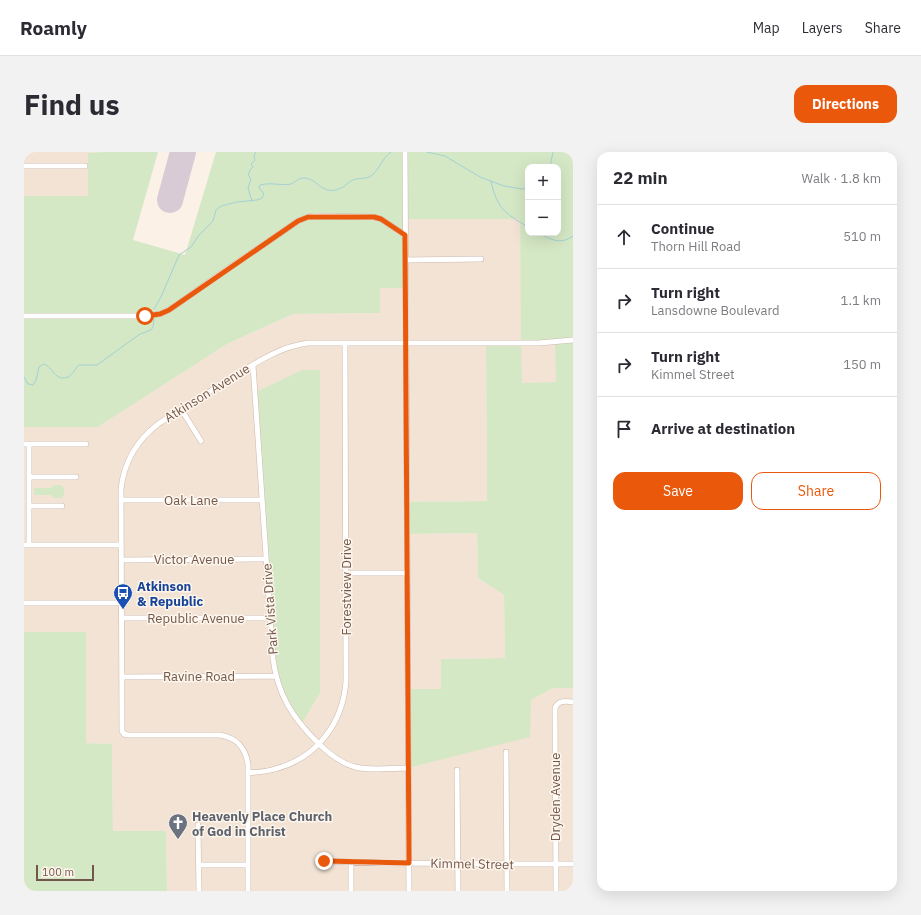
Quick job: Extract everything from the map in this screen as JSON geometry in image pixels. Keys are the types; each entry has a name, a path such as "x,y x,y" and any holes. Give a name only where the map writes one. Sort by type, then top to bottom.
{"street":[{"path":"405,152 409,891"},
{"path":"24,166 85,166"},
{"path":"24,316 145,316 160,314 172,308 298,221 308,217 374,217 381,219 405,235"},
{"path":"406,260 481,259"},
{"name":"Atkinson Avenue","path":"248,773 245,751 237,741 230,737 219,735 128,735 123,733 121,500 124,473 134,448 151,429 181,409 273,353 292,346 308,343 551,343 573,340"},
{"name":"Forestview Drive","path":"248,773 267,771 288,765 301,759 319,744 335,724 346,691 345,343"},
{"name":"Park Vista Drive","path":"253,365 273,660 282,694 290,711 301,725 334,758 355,767 408,768"},
{"path":"181,409 201,441"},
{"path":"86,444 27,444 29,506 27,545 121,545"},
{"path":"27,478 76,478"},
{"name":"Oak Lane","path":"121,500 262,500"},
{"path":"29,506 62,506"},
{"name":"Victor Avenue","path":"121,560 266,559"},
{"path":"346,573 407,574"},
{"path":"24,603 121,603"},
{"name":"Republic Avenue","path":"121,618 270,618"},
{"name":"Ravine Road","path":"122,677 276,676"},
{"name":"Dryden Avenue","path":"556,891 555,708 557,704 563,701 573,702"},
{"path":"506,752 507,891"},
{"path":"457,770 458,891"},
{"path":"248,773 248,891"},
{"path":"198,825 199,891"},
{"name":"Kimmel Street","path":"324,861 458,864 573,864"},
{"path":"351,891 352,862"},
{"path":"198,865 248,864"}],"shaded area":[{"path":"24,152 104,152 88,153 88,196 24,196"},
{"path":"405,219 520,219 521,294 573,287 573,382 522,383 486,343 487,501 407,502 407,534 477,533 478,578 504,595 505,658 441,659 441,689 531,700 553,688 573,688 573,891 167,891 166,831 113,831 112,744 86,743 86,632 24,632 24,427 98,427 227,344 293,314 380,313 380,288 405,288","holes":["320,370 320,693 301,725"]}],"green space":[{"path":"158,152 133,240 185,255 216,152 573,152 573,688 553,688 531,700 530,737 408,768 408,689 441,689 441,659 505,658 504,595 478,578 477,533 407,534 407,502 487,501 486,343 521,343 520,219 405,219 406,288 380,288 380,313 293,314 227,344 98,427 24,427 24,196 88,196 88,153","holes":["521,343 555,343 556,382 522,383"]},
{"path":"302,370 320,370 320,693 301,725 295,719 275,669 254,393"},
{"path":"54,485 61,485 64,488 64,495 61,498 54,498 51,495 34,495 34,488 51,488"},
{"path":"24,632 86,632 86,743 112,744 113,831 166,831 167,891 24,891"}],"waterway":[{"path":"252,201 248,188 251,179 248,175 253,167 251,164 255,160 254,156 256,152"},
{"path":"154,309 161,297 179,255 191,247 199,235 213,221 216,210 221,206 262,198 264,194 259,188 260,185 291,184 303,178 310,179 325,189 335,190 353,180 371,176 377,170 385,157 391,152"},
{"path":"427,152 445,156 480,177 504,186 525,188"},
{"path":"551,164 553,152"},
{"path":"491,181 499,204 508,214 525,225"},
{"path":"545,236 560,241 573,236"},
{"path":"24,377 28,384 33,385 36,380 39,367 44,364 60,378 70,376 79,365 97,365 140,334 151,330 154,319"}],"runway":[{"path":"170,200 183,152"}],"place":[{"name":"Atkinson & Republic","path":"123,610"},
{"name":"Heavenly Place Church of God in Christ","path":"178,840"}],"route":[{"path":"145,316 154,316 169,310 298,221 308,217 374,217 381,219 405,235 409,863 324,861"}]}
